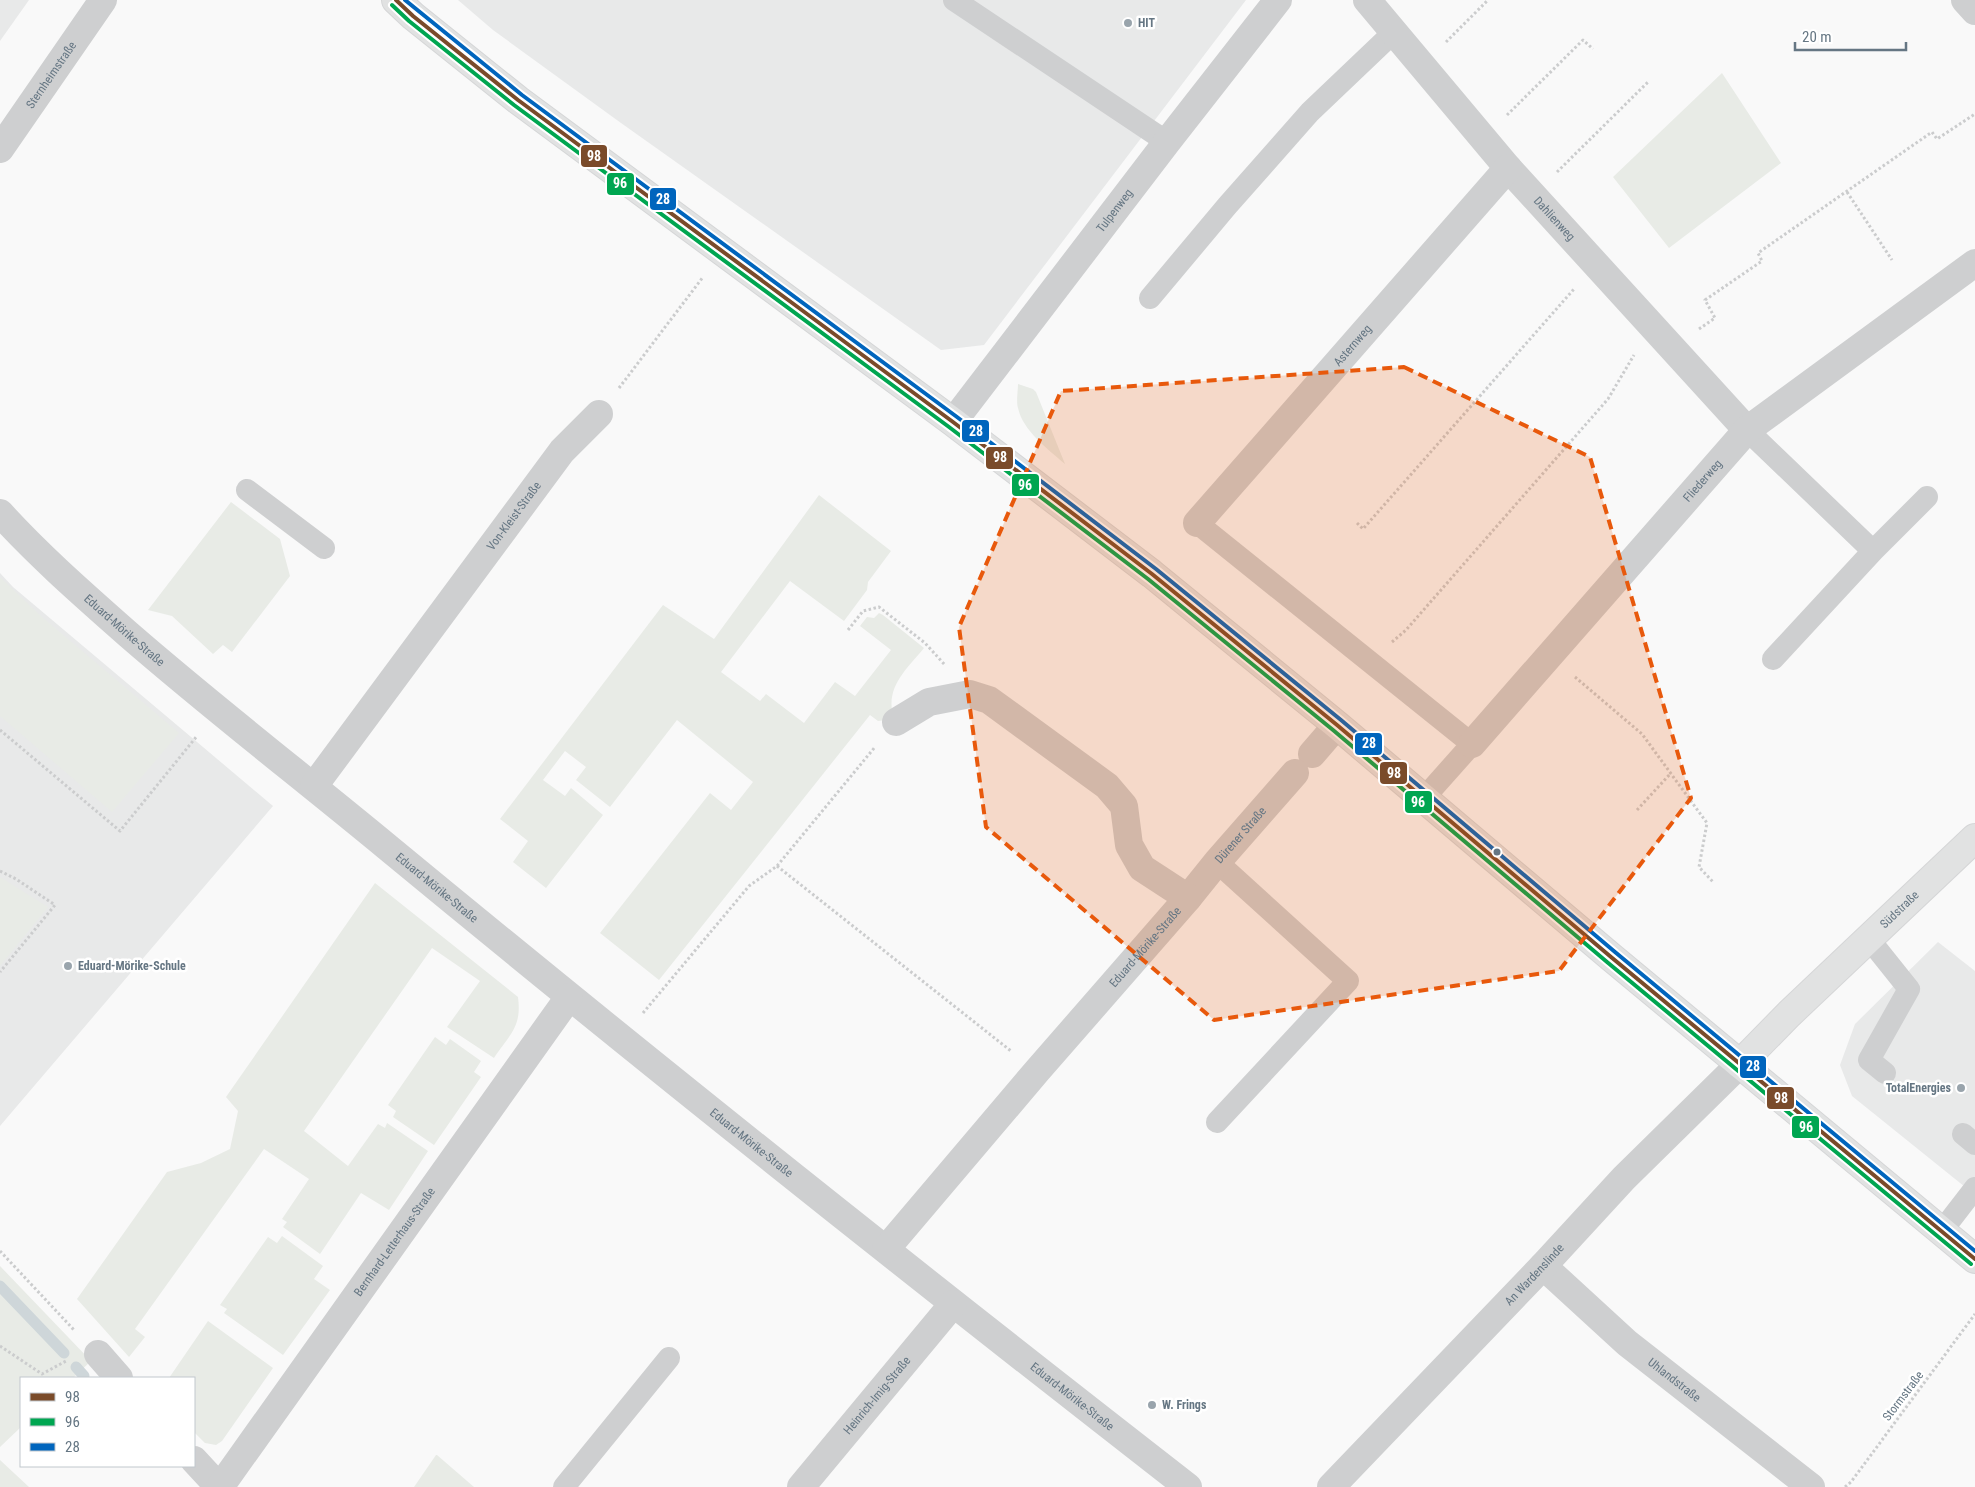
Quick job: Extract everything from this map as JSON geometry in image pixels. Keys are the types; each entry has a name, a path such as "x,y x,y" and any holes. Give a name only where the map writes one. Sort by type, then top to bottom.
{"main road":[{"path":"396,0 413,16 518,100 953,422 1152,574 1337,725 1975,1259"},
{"name":"Südstraße","path":"1740,1064 1789,1014 1975,838"}],"street":[{"name":"Sternheimstraße","path":"0,149 103,0"},
{"name":"Tulpenweg","path":"953,422 1166,142 1278,0"},
{"name":"Dahlienweg","path":"1367,0 1508,168 1747,430"},
{"path":"1965,0 1975,11"},
{"name":"Asternweg","path":"1197,523 1508,168"},
{"name":"Fliederweg","path":"1472,744 1747,430 1975,263"},
{"name":"Von-Kleist-Straße","path":"314,786 562,451 599,414"},
{"name":"Eduard-Mörike-Straße","path":"0,513 81,593 218,710 314,786 569,997 953,1304 1188,1487"},
{"path":"896,722 930,702 970,694"},
{"name":"Eduard-Mörike-Straße","path":"886,1249 1037,1071 1188,898 1142,868 1129,845 1124,806 1106,786 989,700 970,694"},
{"name":"Dürener Straße","path":"1188,898 1217,862 1337,725"},
{"name":"Bernhard-Letterhaus-Straße","path":"219,1487 569,997"},
{"name":"An Wardenslinde","path":"1331,1487 1543,1266 1624,1178 1740,1064"},
{"name":"Uhlandstraße","path":"1543,1266 1627,1344 1811,1487"},
{"name":"Heinrich-Imig-Straße","path":"801,1487 953,1304"},
{"path":"86,1355 119,1377"},
{"path":"195,1461 219,1487"}],"lane":[{"path":"954,0 1166,142"},
{"path":"1150,298 1227,206 1310,112 1394,32"},
{"path":"1747,430 1873,551"},
{"path":"248,490 324,548"},
{"path":"1773,659 1873,551 1927,497"},
{"path":"1197,523 1472,744 1424,798"},
{"path":"1217,862 1348,981 1217,1122"},
{"path":"1869,939 1909,989 1869,1060 1885,1072"},
{"path":"1941,1232 1975,1188"},
{"path":"564,1487 669,1358"}],"path":[{"path":"1422,66 1488,0"},
{"path":"1483,138 1583,40 1593,49"},
{"path":"1533,196 1648,82"},
{"path":"1368,661 1406,630 1608,399 1636,352 1715,318 1705,300 1762,261 1758,253 1932,132 1937,139 1975,114"},
{"path":"1847,192 1892,260"},
{"path":"599,414 722,252"},
{"path":"1357,523 1363,529 1574,289"},
{"path":"848,630 863,611 879,607 925,643 970,694"},
{"path":"1550,655 1642,734 1707,824 1699,867 1714,883"},
{"path":"0,730 120,831 218,710"},
{"path":"622,1039 749,886 777,866 896,722"},
{"path":"1637,810 1670,773"},
{"path":"777,866 1037,1071"},
{"path":"0,871 16,879 55,905 0,972"},
{"path":"0,1251 77,1334"},
{"name":"Stormstraße","path":"1845,1487 1851,1482 1975,1314"},
{"path":"0,1346 42,1374 86,1355"}],"highlighted area":[{"path":"1404,367 1590,457 1691,798 1559,971 1214,1020 986,827 959,627 1061,391"}],"shaded area":[{"path":"0,0 29,0 0,41"},
{"path":"458,0 1246,0 984,345 941,350 621,123 493,30"},
{"path":"1722,73 1781,163 1669,248 1613,177"},
{"path":"1018,384 1033,389 1036,392 1065,464 1037,439 1025,424 1017,405"},
{"path":"819,495 891,551 868,582 867,590 844,621 790,581 721,672 760,701 766,694 804,723 835,682 855,696 891,650 860,626 867,617 874,618 879,613 883,615 924,648 898,680 894,689 892,708 894,719 878,721 870,715 659,980 600,933 710,793 731,810 753,782 677,720 610,807 576,780 586,767 565,751 543,780 565,796 571,788 603,815 546,888 513,862 528,841 500,819 663,605 714,639"},
{"path":"231,502 280,539 290,576 232,652 223,645 213,654 172,616 148,610"},
{"name":"Eduard-Mörike-Schule","path":"0,573 13,587 273,806 0,1126"},
{"path":"0,577 42,617 179,733 112,812 0,716"},
{"path":"0,877 48,907 0,966"},
{"path":"375,883 518,997 518,1016 514,1030 494,1058 447,1027 480,981 432,948 304,1131 348,1166 378,1124 385,1128 387,1123 428,1151 389,1210 361,1193 320,1254 283,1227 287,1222 282,1219 309,1179 264,1149 135,1329 145,1337 129,1357 77,1299 167,1172 201,1163 230,1149 238,1111 226,1097"},
{"name":"TotalEnergies","path":"1938,942 1975,971 1975,1195 1852,1096 1840,1065 1855,1024"},
{"path":"435,1037 446,1045 450,1039 481,1061 474,1072 481,1077 434,1145 393,1117 396,1111 388,1105"},
{"path":"282,1236 323,1266 314,1279 330,1290 283,1355 224,1313 227,1309 220,1305 268,1237 277,1243"},
{"path":"0,1266 91,1361 74,1377 20,1377 20,1428 0,1447"},
{"path":"208,1321 273,1368 222,1441 216,1445 205,1443 195,1433 195,1377 170,1377"},
{"path":"437,1455 474,1487 414,1487"},
{"path":"0,1460 29,1487 0,1487"}],"waterway":[{"path":"0,1286 64,1353"},
{"path":"76,1367 84,1376"}],"transit line":[{"name":"98","path":"396,0 413,16 518,100 953,422 1152,574 1337,725 1611,957 1975,1259"},
{"name":"28","path":"405,0 522,95 957,417 1156,569 1341,720 1615,952 1975,1251"},
{"name":"96","path":"392,5 409,21 514,105 949,427 1148,579 1333,730 1607,962 1971,1264"}],"place":[{"name":"HIT","path":"1128,23"},
{"name":"Eduard-Mörike-Schule","path":"68,966"},
{"name":"TotalEnergies","path":"1961,1088"},
{"name":"W. Frings","path":"1152,1405"}]}
